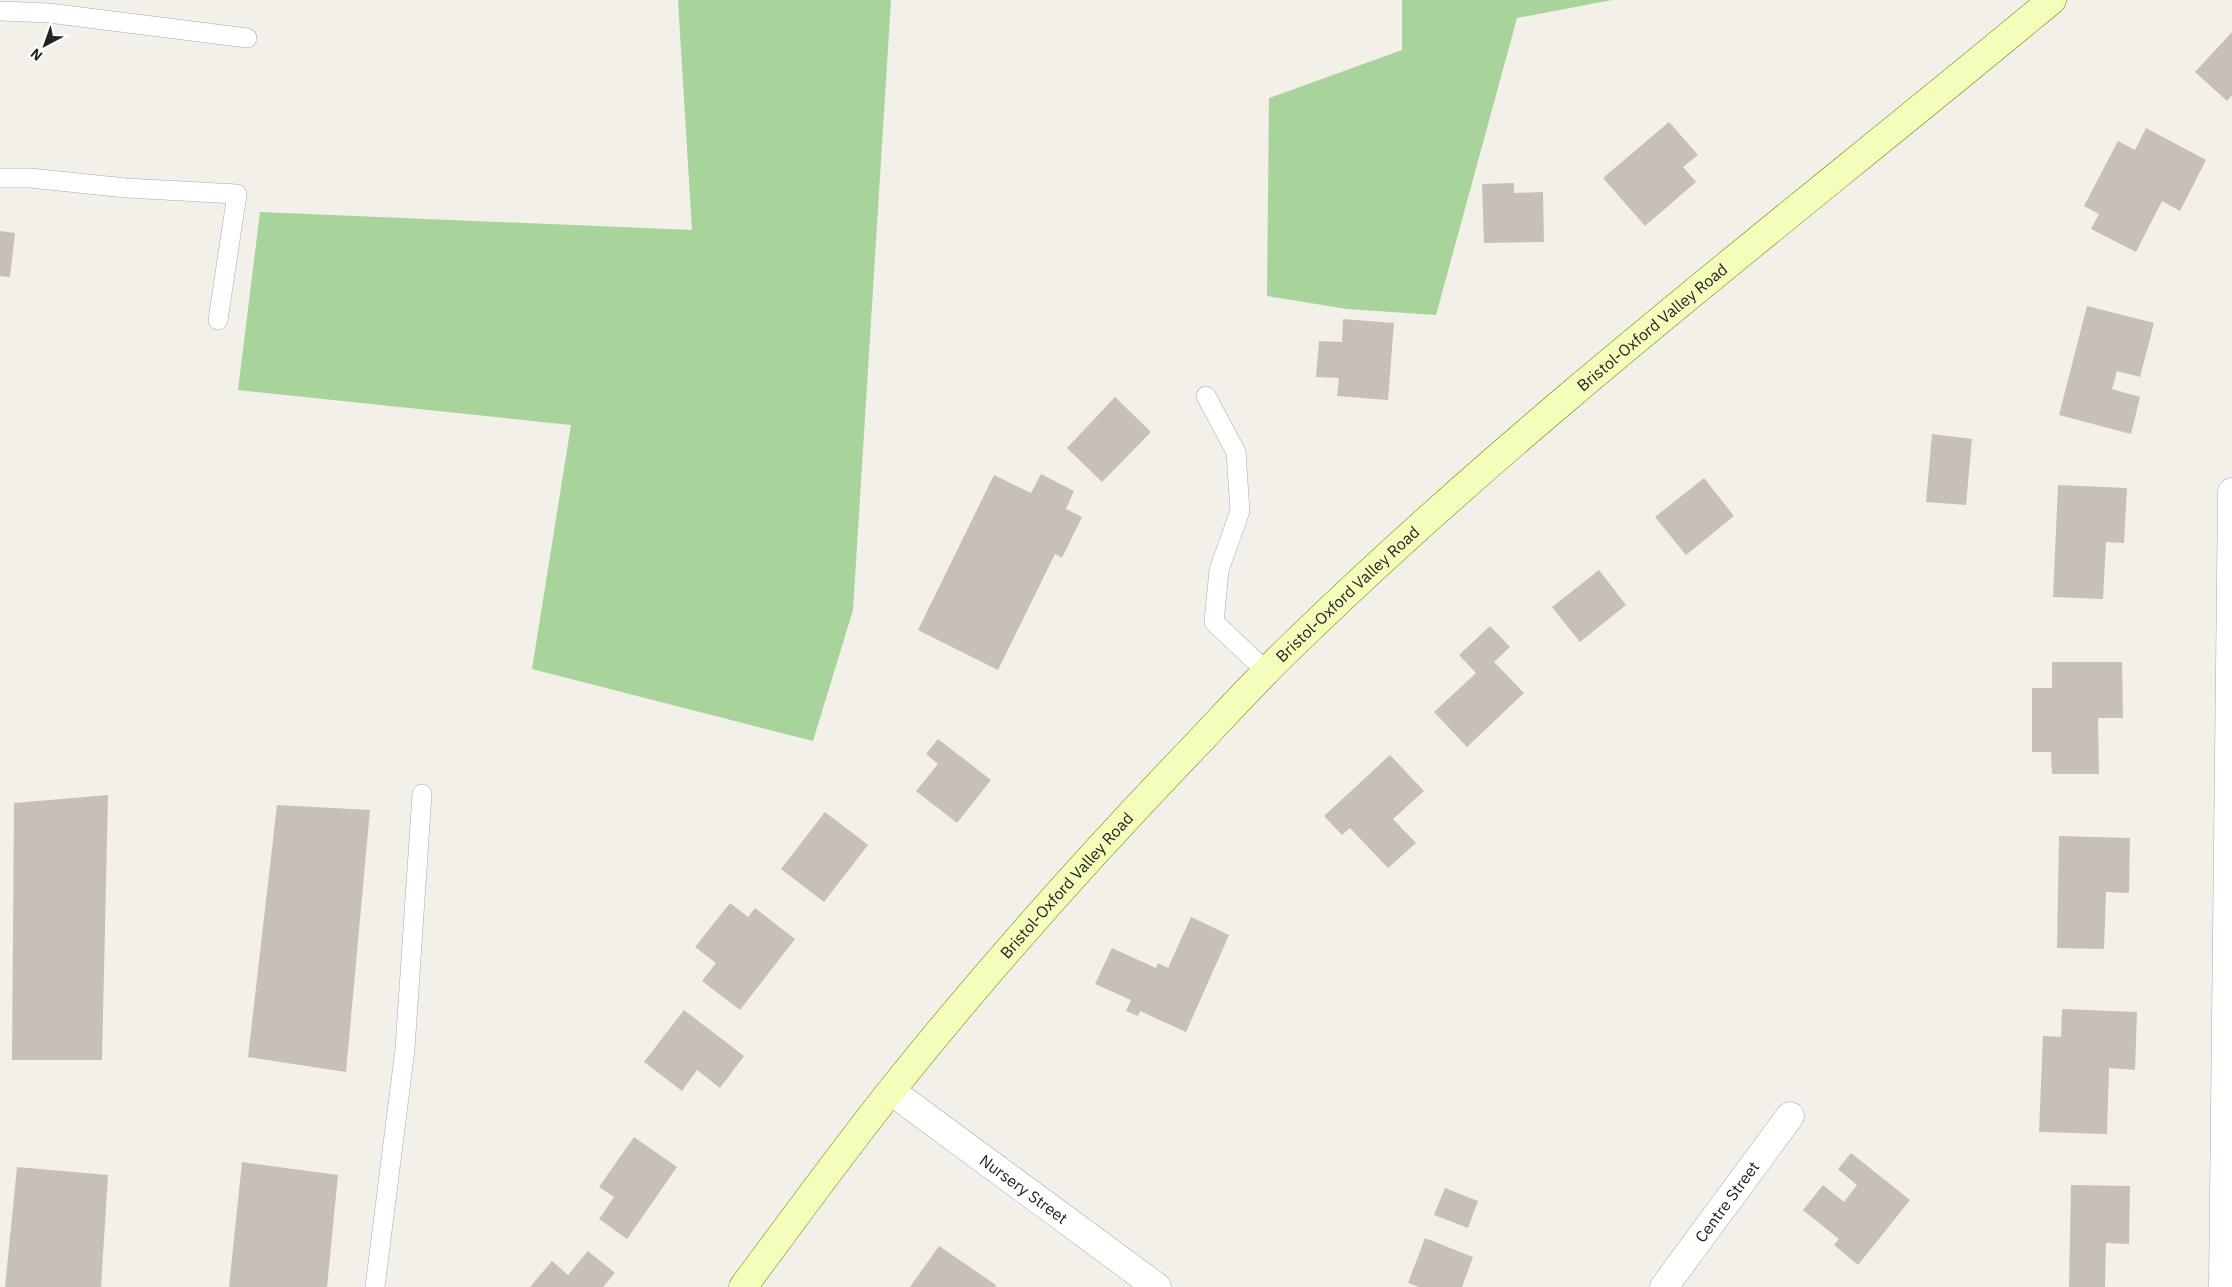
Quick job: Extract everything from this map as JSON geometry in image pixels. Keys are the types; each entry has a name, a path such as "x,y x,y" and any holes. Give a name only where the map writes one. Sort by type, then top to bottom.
{"main road":[{"name":"Bristol-Oxford Valley Road","path":"744,1287 890,1091 990,970 1139,804 1296,642 1455,494 1722,267 1927,104 2052,0"}],"street":[{"path":"2223,1287 2232,492"},
{"name":"Nursery Street","path":"890,1091 1157,1287"},
{"name":"Centre Street","path":"1664,1287 1790,1116"}],"lane":[{"path":"0,11 49,13 247,38"},
{"path":"0,178 30,178 126,188 237,194 218,320"},
{"path":"1206,396 1236,452 1240,511 1220,570 1214,622 1267,672"},
{"path":"375,1287 405,1049 422,794"}],"green space":[{"path":"678,0 891,0 853,610 813,741 532,669 571,425 238,390 260,212 692,230"},
{"path":"1402,0 1612,0 1517,18 1436,315 1347,309 1267,296 1269,98 1402,50"}],"building":[{"path":"2232,32 2232,95 2227,101 2195,72"},
{"path":"1669,122 1698,155 1683,167 1696,182 1645,226 1603,178"},
{"path":"2146,128 2206,160 2180,211 2162,201 2136,252 2091,229 2099,214 2084,206 2118,141 2135,150"},
{"path":"1514,183 1514,193 1543,192 1544,242 1484,243 1482,184"},
{"path":"0,231 15,233 10,277 0,276"},
{"path":"2087,306 2154,323 2140,377 2117,371 2112,389 2140,397 2131,434 2059,415"},
{"path":"1343,319 1394,323 1388,400 1337,396 1339,378 1316,377 1319,341 1342,342"},
{"path":"1115,397 1151,432 1102,482 1067,448"},
{"path":"1932,434 1972,439 1966,505 1926,502"},
{"path":"1041,474 1074,491 1066,509 1082,517 1062,558 1055,554 998,670 918,630 994,475 1031,493"},
{"path":"1704,478 1734,516 1686,555 1655,517"},
{"path":"2058,485 2127,488 2124,543 2106,542 2103,599 2053,597"},
{"path":"1599,570 1626,605 1580,642 1552,607"},
{"path":"1490,626 1510,647 1494,662 1524,693 1467,747 1434,712 1476,673 1459,655"},
{"path":"2052,662 2122,662 2123,718 2098,718 2099,774 2052,774 2051,752 2032,752 2032,688 2052,688"},
{"path":"938,739 991,780 957,823 916,791 938,764 926,754"},
{"path":"1390,755 1424,791 1393,819 1416,843 1388,868 1350,828 1342,835 1324,816"},
{"path":"108,795 102,1060 12,1060 14,803"},
{"path":"277,805 370,810 346,1072 248,1057"},
{"path":"825,812 868,845 824,902 781,869"},
{"path":"2059,836 2130,838 2129,893 2106,892 2104,949 2057,948"},
{"path":"730,903 748,917 755,908 795,939 740,1010 702,981 716,963 695,947"},
{"path":"1191,917 1229,935 1186,1032 1140,1011 1138,1016 1126,1011 1131,1000 1095,984 1112,948 1156,968 1158,963 1168,968"},
{"path":"2062,1009 2137,1012 2135,1070 2109,1068 2107,1134 2039,1132 2043,1036 2061,1037"},
{"path":"684,1010 744,1056 720,1088 697,1070 682,1091 644,1062"},
{"path":"634,1137 677,1167 627,1239 599,1219 614,1197 599,1187"},
{"path":"1851,1153 1910,1200 1858,1265 1834,1245 1839,1239 1803,1210 1823,1185 1844,1202 1857,1185 1838,1169"},
{"path":"242,1162 338,1175 327,1287 229,1287"},
{"path":"17,1167 108,1175 101,1287 5,1287"},
{"path":"2071,1185 2130,1186 2129,1244 2106,1243 2105,1287 2069,1287"},
{"path":"1445,1188 1478,1201 1468,1228 1434,1215"},
{"path":"1425,1238 1473,1257 1462,1287 1419,1287 1408,1283"},
{"path":"939,1246 996,1285 995,1287 910,1287"},
{"path":"588,1251 615,1273 603,1287 530,1287 552,1261 568,1275"}]}
